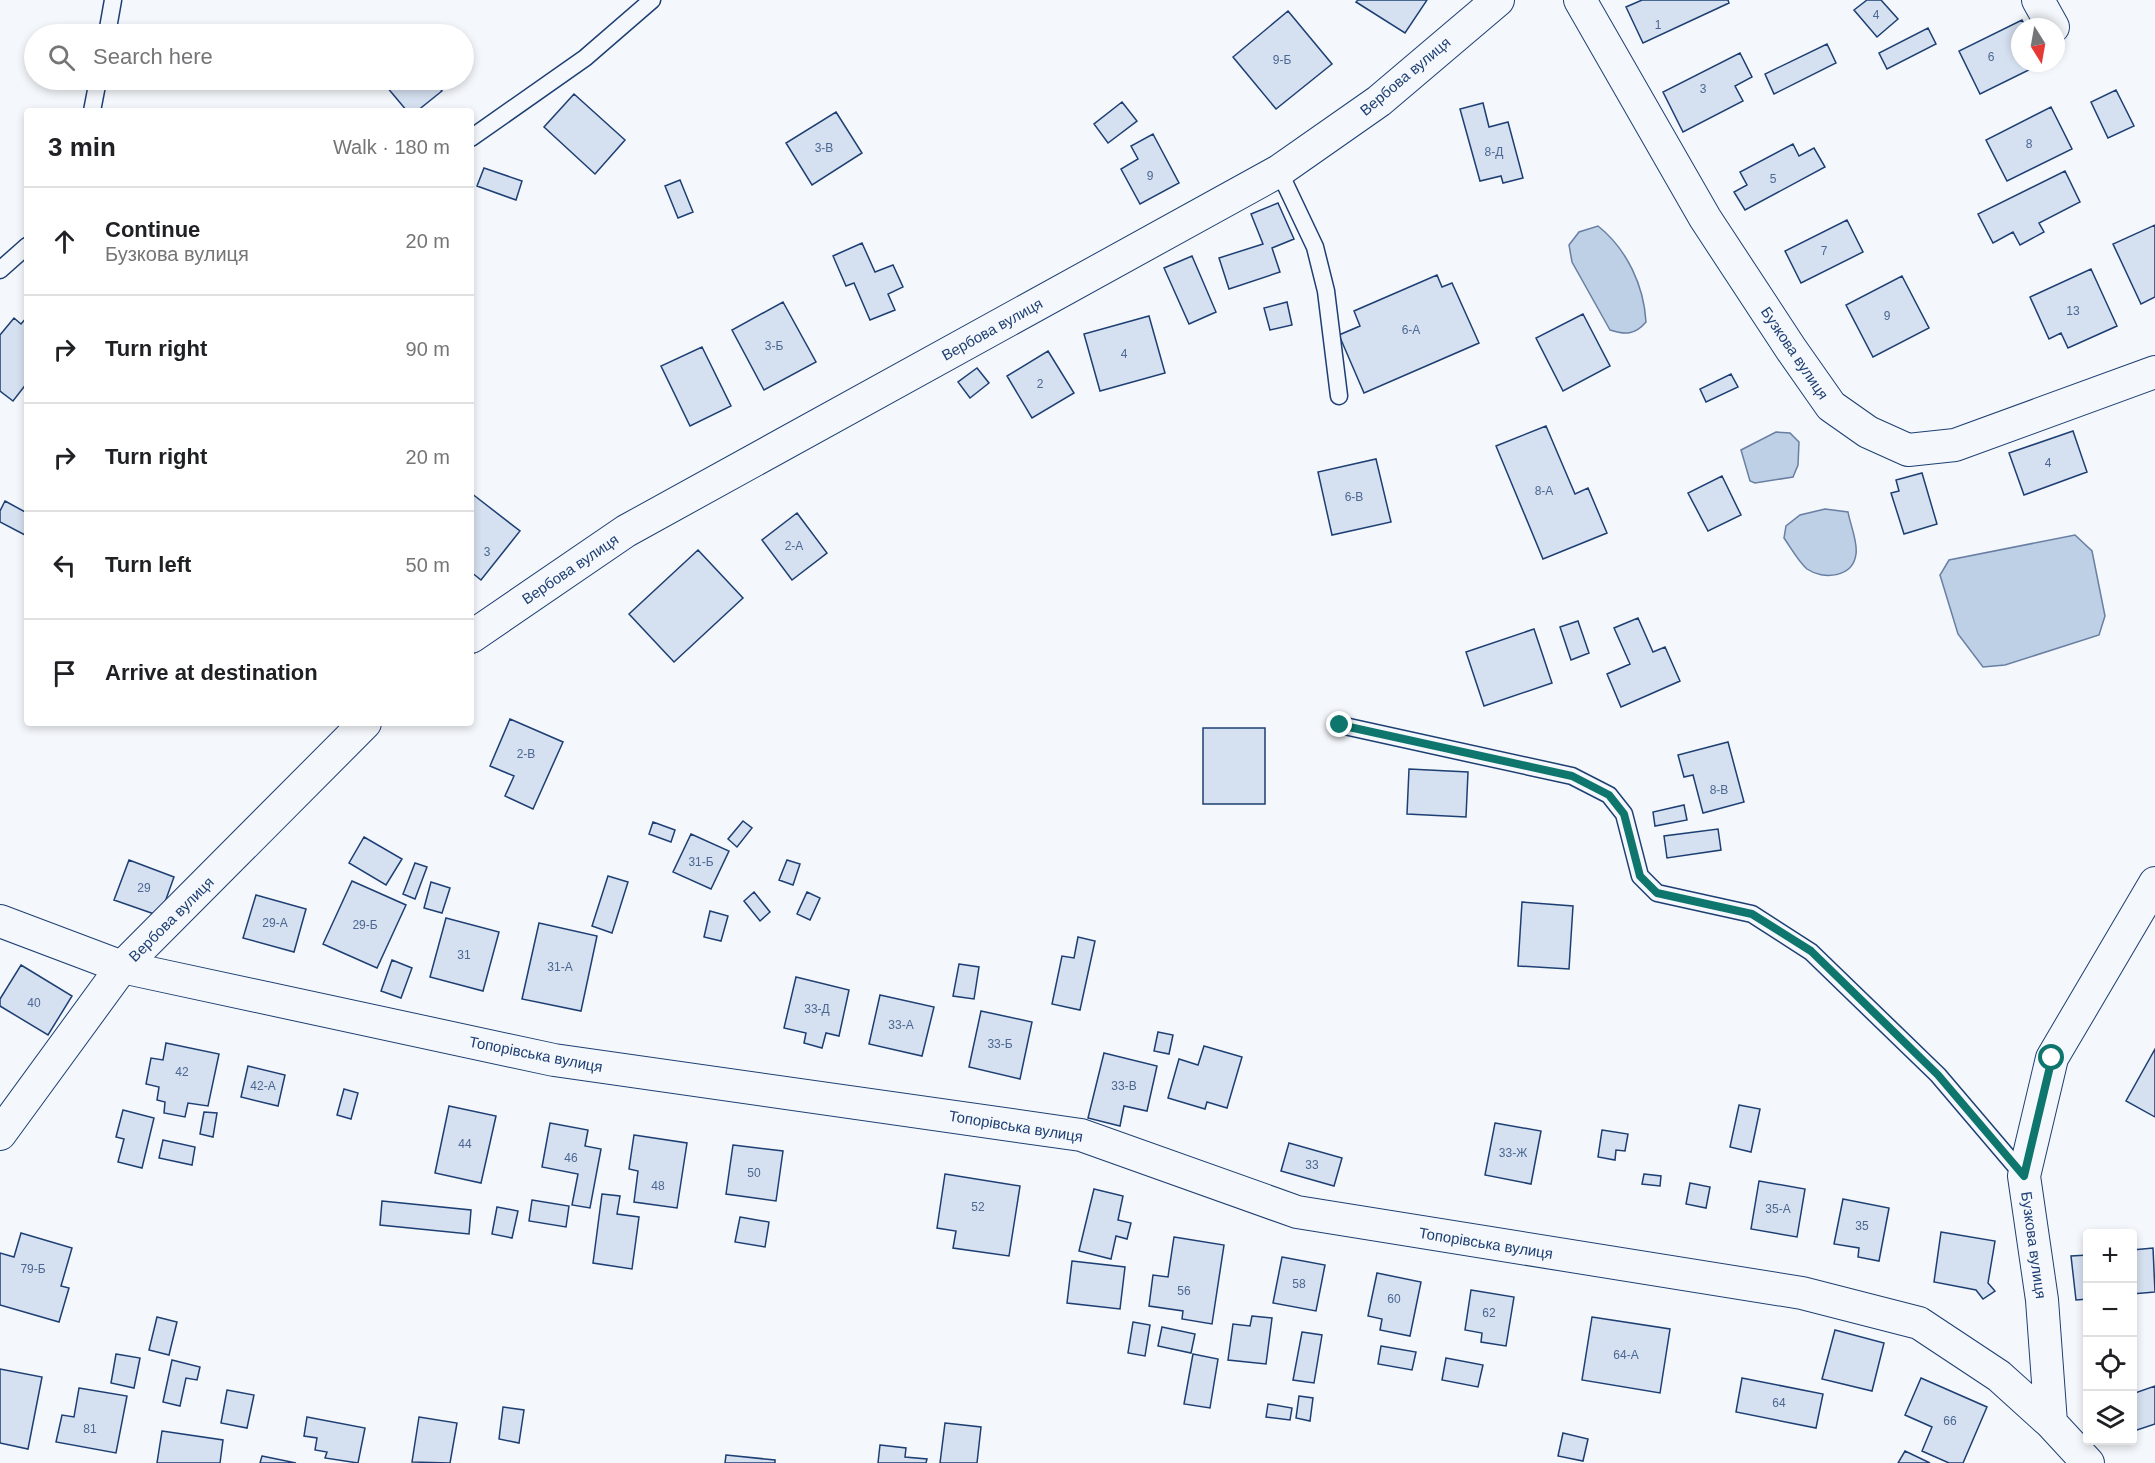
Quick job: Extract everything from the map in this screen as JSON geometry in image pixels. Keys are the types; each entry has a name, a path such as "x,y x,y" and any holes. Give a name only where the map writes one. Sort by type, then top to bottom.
{"street":[{"name":"Вербова вулиця","path":"474,635 626,531 1279,171 1379,101 1498,0"},
{"name":"Бузкова вулиця","path":"1580,0 1705,218 1791,349 1831,406 1868,432 1908,450 1955,445 2155,372"},
{"path":"2038,0 2048,18"},
{"name":"Вербова вулиця","path":"0,1134 122,967 362,726"},
{"name":"Бузкова вулиця","path":"2051,1423 2042,1300 2024,1176 2052,1058 2155,883"},
{"name":"Топорівська вулиця","path":"0,921 122,967 554,1060 1081,1135 1297,1212 1802,1293 1919,1323 1999,1376 2051,1423 2088,1463"}],"lane":[{"path":"109,24 113,0"},
{"path":"474,136 585,58 652,0"},
{"path":"93,108 96,90"},
{"path":"1279,171 1315,247 1326,291 1340,396"},
{"path":"0,270 24,249"},
{"path":"1340,725 1572,776 1609,795 1624,814 1640,876 1657,893 1752,914 1811,951 1938,1075 2024,1176"}],"water":[{"path":"1598,226 1625,257 1638,282 1646,322 1634,332 1620,333 1610,330 1572,262 1569,245 1579,232"},
{"path":"1776,432 1790,433 1799,442 1798,465 1793,477 1755,483 1750,481 1741,450"},
{"path":"1825,509 1848,512 1856,544 1854,562 1849,568 1836,575 1821,575 1807,569 1784,538 1786,526 1800,515"},
{"path":"2075,535 2092,551 2105,616 2099,635 2005,665 1983,667 1958,634 1940,575 1949,560"}],"building":[{"path":"1358,0 1427,0 1405,33 1356,2"},
{"path":"1642,0 1728,0 1729,3 1643,43 1626,7"},
{"path":"1867,0 1881,0 1898,19 1877,37 1854,10"},
{"path":"1288,11 1332,64 1276,109 1233,57"},
{"path":"2011,25 2011,72 2025,72 1980,94 1959,51"},
{"path":"1928,28 1936,44 1887,69 1879,53"},
{"path":"1827,44 1836,63 1774,94 1765,74"},
{"path":"1740,53 1752,77 1735,86 1743,101 1683,132 1663,92"},
{"path":"389,90 442,91 421,108 404,108"},
{"path":"2116,90 2134,126 2108,138 2091,102"},
{"path":"574,94 625,140 595,174 544,127"},
{"path":"1122,102 1137,121 1108,143 1094,124"},
{"path":"1483,103 1489,127 1508,122 1523,178 1503,183 1501,176 1480,181 1460,109"},
{"path":"2051,107 2072,149 2007,181 1986,140"},
{"path":"836,112 862,153 812,185 786,143"},
{"path":"1153,134 1179,183 1140,204 1121,169 1138,159 1131,146"},
{"path":"1793,144 1799,156 1814,148 1825,167 1745,210 1734,192 1747,185 1740,172"},
{"path":"484,168 522,181 516,200 477,186"},
{"path":"2065,171 2080,202 2039,223 2044,232 2020,245 2013,232 1993,243 1978,214"},
{"path":"680,180 693,212 678,218 665,186"},
{"path":"1278,203 1294,239 1272,248 1280,272 1229,289 1219,258 1263,244 1251,214"},
{"path":"1847,220 1863,252 1801,283 1785,251"},
{"path":"2155,225 2155,297 2141,304 2113,244"},
{"path":"862,243 875,272 893,265 903,287 888,294 895,310 870,320 854,283 846,286 833,256"},
{"path":"1192,256 1216,312 1189,324 1164,268"},
{"path":"2091,269 2117,326 2068,348 2061,333 2049,339 2030,297"},
{"path":"1437,275 1442,287 1452,283 1479,343 1364,393 1339,335 1360,326 1354,311"},
{"path":"1902,276 1929,328 1873,357 1846,305"},
{"path":"783,302 816,362 764,390 732,330"},
{"path":"1287,302 1292,325 1270,330 1264,308"},
{"path":"1583,314 1610,366 1563,391 1536,338"},
{"path":"1149,316 1165,373 1100,391 1084,334"},
{"path":"14,318 21,324 24,320 24,387 13,401 0,391 0,335"},
{"path":"702,347 731,406 690,426 661,366"},
{"path":"1048,351 1074,393 1032,418 1007,376"},
{"path":"977,368 989,383 970,398 958,382"},
{"path":"1731,374 1738,387 1706,402 1700,389"},
{"path":"1546,426 1575,494 1588,488 1607,533 1543,559 1496,446"},
{"path":"2073,431 2087,472 2024,495 2009,453"},
{"path":"1376,459 1391,522 1332,535 1318,472"},
{"path":"1922,473 1937,524 1904,534 1891,493 1899,491 1896,480"},
{"path":"1722,476 1741,515 1708,531 1688,493"},
{"path":"474,495 520,531 481,580 474,574"},
{"path":"5,501 24,511 24,534 0,522 0,511"},
{"path":"797,513 827,553 792,580 762,540"},
{"path":"698,550 743,598 674,662 629,614"},
{"path":"1638,618 1653,652 1665,647 1680,681 1621,707 1607,674 1630,664 1614,628"},
{"path":"1578,621 1589,653 1571,660 1560,627"},
{"path":"1534,629 1552,683 1484,706 1466,652"},
{"path":"510,719 563,742 533,809 505,796 514,776 490,766"},
{"path":"1203,728 1265,728 1265,804 1203,804"},
{"path":"1728,742 1744,802 1703,813 1693,775 1684,777 1678,755"},
{"path":"1409,769 1468,772 1466,817 1407,814"},
{"path":"1684,805 1687,820 1655,826 1653,812"},
{"path":"743,821 752,828 737,847 728,839"},
{"path":"653,822 675,830 671,842 649,834"},
{"path":"1718,829 1721,850 1667,858 1664,836"},
{"path":"691,834 729,851 711,889 673,872"},
{"path":"364,837 402,859 386,885 349,863"},
{"path":"129,860 174,877 160,916 114,900"},
{"path":"787,860 800,864 793,885 779,880"},
{"path":"415,863 427,867 415,899 403,894"},
{"path":"608,876 628,882 612,933 592,926"},
{"path":"352,881 406,905 377,968 323,944"},
{"path":"431,882 450,888 442,913 424,908"},
{"path":"754,892 770,912 760,921 744,901"},
{"path":"807,892 820,898 810,920 797,914"},
{"path":"256,895 306,909 294,952 243,938"},
{"path":"1522,902 1573,906 1569,969 1518,966"},
{"path":"710,911 728,916 721,941 704,937"},
{"path":"446,918 499,932 483,991 430,977"},
{"path":"539,923 597,936 581,1011 522,999"},
{"path":"1078,937 1095,941 1080,1010 1052,1004 1062,956 1074,958"},
{"path":"392,960 412,968 401,998 381,991"},
{"path":"959,964 979,967 974,999 953,996"},
{"path":"21,965 72,996 48,1035 0,1006 0,999"},
{"path":"796,977 849,990 839,1036 826,1033 822,1048 804,1043 806,1033 784,1028"},
{"path":"880,995 934,1007 922,1056 869,1044"},
{"path":"981,1011 1032,1022 1020,1079 969,1067"},
{"path":"1158,1032 1173,1035 1169,1054 1154,1051"},
{"path":"166,1043 219,1054 208,1106 188,1103 185,1117 164,1113 165,1102 157,1100 159,1087 146,1084 151,1058 163,1060"},
{"path":"1204,1046 1242,1057 1227,1108 1207,1102 1205,1109 1168,1098 1179,1059 1198,1065"},
{"path":"2155,1049 2155,1117 2126,1101"},
{"path":"1104,1053 1157,1066 1147,1111 1124,1106 1120,1126 1088,1118"},
{"path":"248,1066 285,1075 278,1106 241,1097"},
{"path":"344,1089 358,1093 351,1119 337,1115"},
{"path":"1739,1105 1760,1109 1751,1152 1730,1147"},
{"path":"449,1106 496,1116 481,1183 435,1173"},
{"path":"123,1110 154,1118 142,1168 118,1162 124,1139 116,1137"},
{"path":"204,1112 217,1113 213,1137 200,1134"},
{"path":"550,1123 588,1130 585,1146 601,1149 590,1208 572,1205 578,1174 542,1167"},
{"path":"1495,1123 1541,1131 1531,1184 1485,1175"},
{"path":"1602,1130 1628,1134 1625,1151 1616,1150 1615,1160 1598,1157"},
{"path":"634,1135 687,1143 677,1208 634,1202 638,1171 629,1169"},
{"path":"163,1140 195,1147 192,1165 159,1158"},
{"path":"1289,1143 1342,1158 1334,1186 1281,1171"},
{"path":"733,1145 783,1151 776,1201 726,1194"},
{"path":"945,1174 1020,1186 1009,1256 953,1248 956,1231 937,1228"},
{"path":"1644,1174 1661,1176 1660,1186 1642,1184"},
{"path":"1759,1181 1805,1189 1797,1237 1751,1229"},
{"path":"1690,1183 1710,1187 1706,1208 1686,1204"},
{"path":"1094,1189 1123,1196 1118,1220 1131,1223 1127,1239 1116,1236 1111,1259 1079,1251"},
{"path":"602,1194 620,1196 617,1214 639,1217 632,1269 593,1263"},
{"path":"1843,1199 1889,1208 1879,1261 1858,1257 1859,1248 1834,1244"},
{"path":"532,1200 569,1206 566,1227 529,1221"},
{"path":"382,1201 471,1210 469,1234 380,1225"},
{"path":"497,1207 518,1211 512,1238 492,1234"},
{"path":"740,1217 769,1222 765,1247 735,1242"},
{"path":"1941,1232 1995,1241 1988,1283 1995,1291 1983,1299 1976,1290 1934,1282"},
{"path":"21,1233 72,1248 61,1286 69,1288 59,1322 0,1305 0,1253 14,1257"},
{"path":"1174,1237 1224,1245 1212,1324 1182,1319 1183,1311 1149,1306 1153,1275 1168,1277"},
{"path":"2153,1248 2155,1292 2137,1294 2137,1250"},
{"path":"2083,1255 2083,1299 2076,1300 2071,1256"},
{"path":"1282,1257 1325,1265 1316,1311 1273,1303"},
{"path":"1072,1261 1125,1267 1120,1309 1067,1303"},
{"path":"1377,1273 1421,1282 1410,1336 1380,1330 1382,1319 1368,1316"},
{"path":"1471,1290 1514,1297 1506,1346 1481,1342 1482,1333 1465,1330"},
{"path":"1252,1316 1272,1318 1266,1364 1228,1360 1233,1324 1250,1326"},
{"path":"157,1317 177,1322 169,1355 149,1350"},
{"path":"1592,1317 1670,1329 1660,1393 1582,1380"},
{"path":"1133,1322 1150,1325 1145,1356 1128,1353"},
{"path":"1162,1327 1195,1334 1191,1353 1158,1346"},
{"path":"1835,1330 1884,1343 1872,1391 1822,1379"},
{"path":"1302,1332 1322,1335 1314,1383 1293,1380"},
{"path":"1381,1346 1416,1352 1412,1370 1378,1364"},
{"path":"116,1354 140,1358 134,1388 111,1383"},
{"path":"1193,1354 1218,1359 1210,1408 1184,1404"},
{"path":"1446,1358 1483,1365 1478,1387 1442,1380"},
{"path":"172,1360 200,1367 197,1380 186,1378 180,1406 163,1402"},
{"path":"0,1369 42,1377 28,1449 0,1443"},
{"path":"1742,1378 1823,1394 1816,1428 1736,1412"},
{"path":"1921,1378 1987,1407 1963,1463 1949,1463 1922,1451 1932,1427 1905,1415"},
{"path":"2155,1386 2155,1424 2137,1430 2137,1392"},
{"path":"79,1388 127,1396 116,1453 56,1442 62,1415 74,1417"},
{"path":"227,1390 254,1395 247,1428 221,1423"},
{"path":"1299,1396 1313,1398 1310,1421 1296,1418"},
{"path":"1268,1404 1292,1408 1290,1420 1266,1417"},
{"path":"503,1407 524,1410 519,1443 499,1439"},
{"path":"307,1417 365,1428 358,1463 325,1458 327,1452 315,1450 317,1438 304,1436"},
{"path":"419,1417 457,1423 450,1463 412,1462"},
{"path":"945,1423 981,1427 977,1463 940,1463"},
{"path":"162,1431 223,1440 220,1463 157,1463"},
{"path":"1563,1433 1588,1439 1583,1461 1558,1456"},
{"path":"880,1445 906,1448 905,1457 927,1459 926,1463 878,1463"},
{"path":"1905,1451 1930,1463 1898,1463"},
{"path":"726,1455 775,1460 775,1463 725,1463"},
{"path":"262,1456 296,1463 260,1463"}],"route":[{"path":"1340,725 1572,776 1609,795 1624,814 1640,876 1657,893 1752,914 1811,951 1938,1075 2024,1176 2052,1058"}]}
